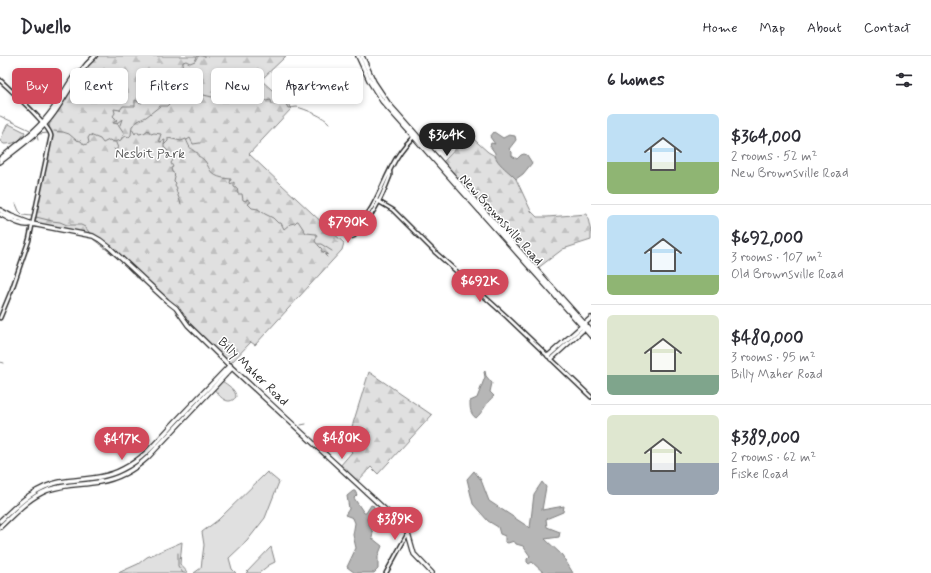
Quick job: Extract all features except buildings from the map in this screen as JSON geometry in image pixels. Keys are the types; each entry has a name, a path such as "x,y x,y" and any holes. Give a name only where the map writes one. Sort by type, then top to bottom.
{"main road":[{"path":"0,162 26,142 43,123 70,80 92,56"},
{"path":"0,159 54,113 78,75 96,56"},
{"name":"New Brownsville Road","path":"358,56 378,95 584,326 591,336"},
{"name":"New Brownsville Road","path":"362,56 369,73 382,94 415,136"},
{"name":"Billy Maher Road","path":"0,211 32,224 76,234 89,235 103,242 176,308 188,325 400,523 408,533 414,554 432,573"},
{"path":"550,357 591,318"},
{"name":"New Brownsville Road","path":"584,326 591,331"},
{"path":"0,528 23,505 32,498 46,491 66,486 104,481 120,473 143,456 231,366"},
{"path":"0,522 24,499 45,487 63,482 97,478 120,473"}],"street":[{"path":"0,80 51,133 51,140 22,262 0,318"},
{"path":"390,172 390,176 380,202 370,218 354,236 351,237 348,235 365,217 376,200 398,155 415,136"},
{"path":"376,200 393,210 436,254 459,273 591,397"},
{"path":"386,573 408,533"}],"green space":[{"name":"Nesbit Park","path":"91,56 286,56 264,77 264,68 211,68 211,104 264,104 264,83 272,90 272,104 288,104 292,108 249,154 344,243 342,250 255,345 251,342 229,365 187,323 177,309 102,240 68,229 49,225 32,224 50,136 49,126 56,104 62,104 62,93 70,81 70,104 128,104 128,68 80,68"},
{"path":"9,124 25,132 16,142 4,144 0,141 7,125"},
{"path":"469,135 488,152 495,156 516,179 531,211 537,217 587,214 591,232 591,240 563,249 538,268 442,163"},
{"path":"369,372 432,415 378,474 371,467 357,482 340,466 352,452 346,446"},
{"path":"222,381 235,392 236,397 233,400 227,401 218,395 214,389"},
{"path":"267,472 279,482 265,518 247,541 229,558 232,569 236,573 194,573 201,568 204,545 202,532 218,520"},
{"path":"182,542 180,564 188,573 118,573 138,564 147,557"},
{"path":"271,547 275,562 259,573 246,573"}],"shaded area":[{"path":"494,132 503,138 509,135 515,136 516,140 509,149 512,152 512,156 517,159 521,155 527,155 532,163 523,174 516,179 497,160 495,153 490,146 491,143 495,144 490,137"},
{"path":"485,371 486,376 492,383 490,392 494,396 476,418 471,413 470,401 477,398 485,377"},
{"path":"474,471 481,480 489,501 530,528 534,494 542,482 546,487 542,510 564,506 563,512 546,519 547,527 560,532 559,537 545,539 562,555 573,573 544,573 532,562 529,564 527,562 527,559 530,556 523,546 516,544 514,541 508,543 505,542 505,536 500,534 498,527 488,521 473,504 467,479"},
{"path":"355,491 357,495 354,498 364,513 366,513 371,505 374,506 374,509 367,519 373,533 372,538 382,546 378,556 378,569 374,573 355,573 347,567 356,548 353,535 355,523 353,518 345,515 349,509 347,496"}],"waterway":[{"path":"54,131 69,134 76,140 81,141 84,145 89,143 88,138 90,135 100,139 103,143 109,140 115,142 121,140 124,133 118,124 113,123 117,120 113,116 115,113 114,109 120,110 123,106 135,106 135,100 142,103 143,93 148,99 150,97 149,94 153,92 160,95 161,92 155,88 168,88 169,85 172,84 177,71 183,62 186,61 190,63 195,61 199,56"},
{"path":"123,138 131,135 132,126 160,106 167,106 169,104 168,102 172,99 176,99 191,92 229,101 239,99 237,96 238,94 242,97 262,98 266,101 271,100 272,104 274,105 280,101 282,103 285,102 288,108 297,107 319,116 329,123"},
{"path":"0,116 30,130"},
{"path":"117,123 122,119 120,125"},
{"path":"132,129 135,134 137,131 139,134 148,130 151,134 161,134 159,140 160,142 165,140 164,145 168,141 168,138 181,141 186,139 190,148 198,153 198,156 206,162 212,173 222,178 231,179 231,184 234,182 234,187 238,189 238,194 242,194 243,200 246,201 247,199 251,202 248,204 252,208 258,209 273,218 278,223 281,223 284,229 290,224 298,221 306,233 316,234 317,236 315,241 317,244 321,244 332,251"},
{"path":"38,140 37,136 39,134 48,133"},
{"path":"187,140 190,138 193,144 200,143"},
{"path":"114,149 115,150 118,148 116,143"},
{"path":"164,145 169,156 173,158 171,163 173,167 171,168 172,172 175,174 174,181 176,183 176,190 181,204"},
{"path":"16,204 19,211 23,215 31,216"},
{"path":"36,217 67,225 81,225 89,232"},
{"path":"93,239 120,260 132,273"},
{"path":"318,245 322,249 321,251 328,254 325,255 327,257"},
{"path":"0,362 4,363"},
{"path":"301,425 306,424"},
{"path":"178,553 178,566 183,573"}]}
